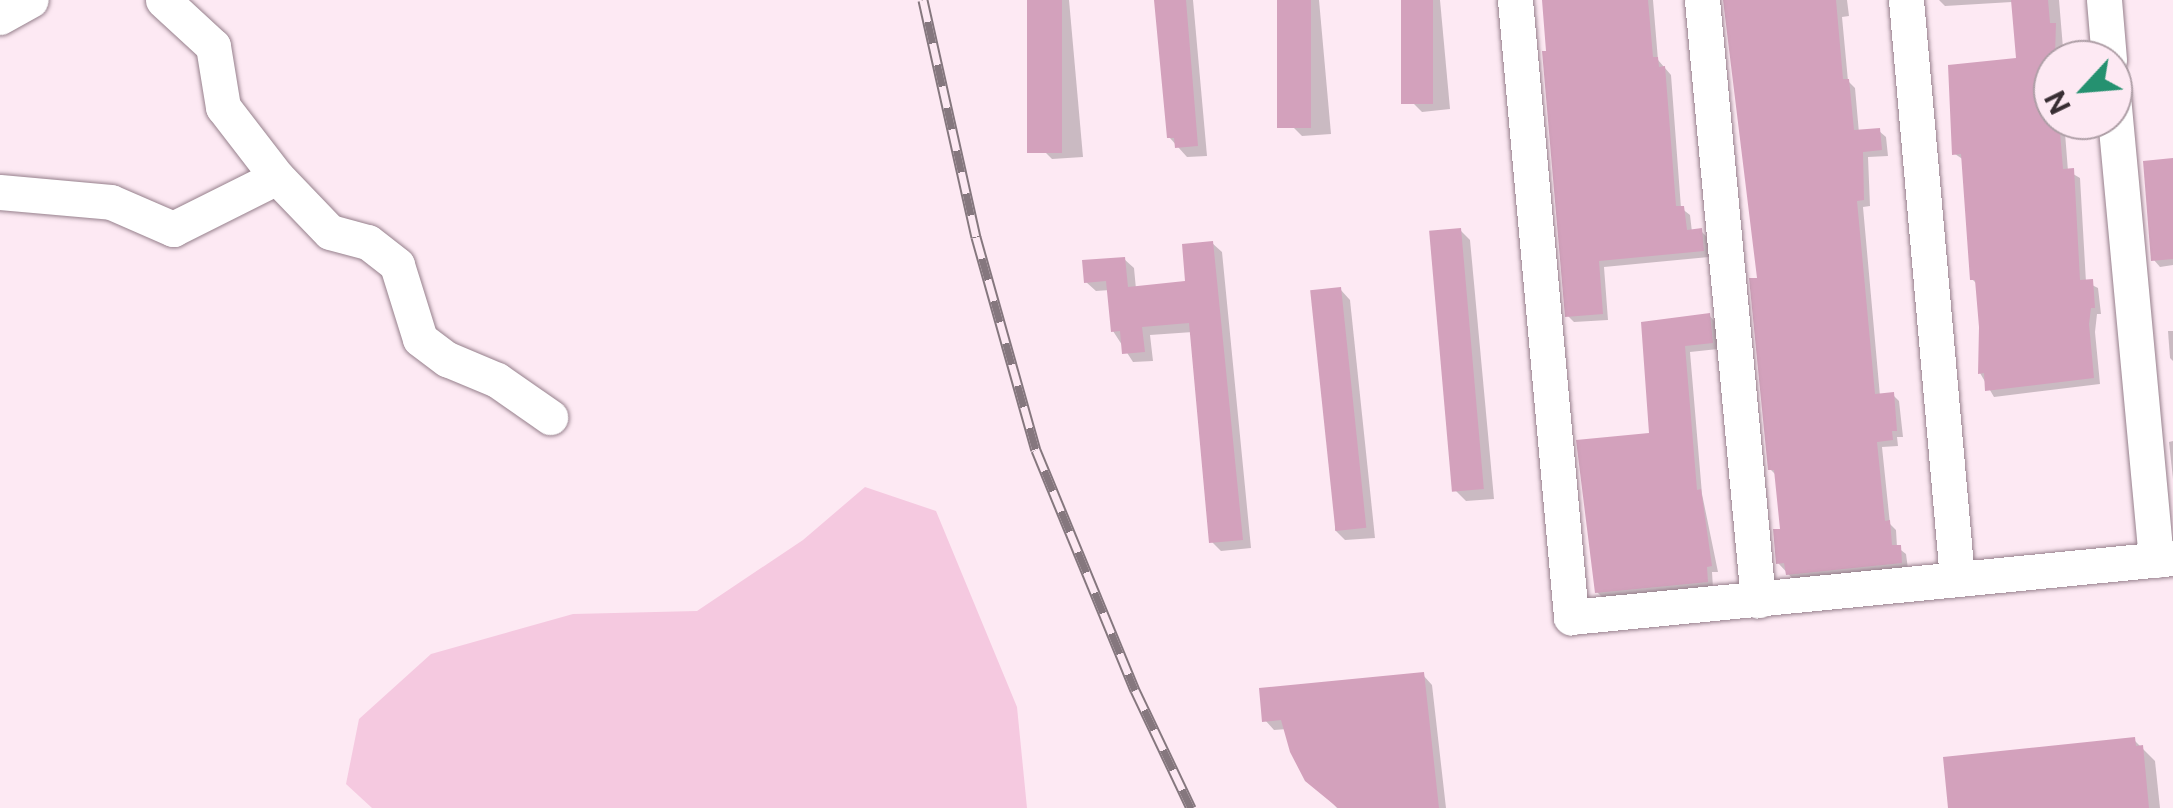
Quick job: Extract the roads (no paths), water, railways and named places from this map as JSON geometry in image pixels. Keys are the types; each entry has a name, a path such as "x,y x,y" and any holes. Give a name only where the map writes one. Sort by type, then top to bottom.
{"street":[{"path":"0,17 31,0"},
{"path":"164,0 213,46 223,106 278,177 330,232 368,242 398,265 420,340 447,359 497,380 550,417"},
{"path":"1515,0 1572,617 2164,559 2118,140"},
{"path":"1702,0 1758,600"},
{"path":"1906,0 1957,578"},
{"path":"2104,0 2108,40"},
{"path":"0,192 111,202 173,230 278,177"}],"railway":[{"path":"923,0 976,237 1036,450 1135,690 1191,808"}]}
